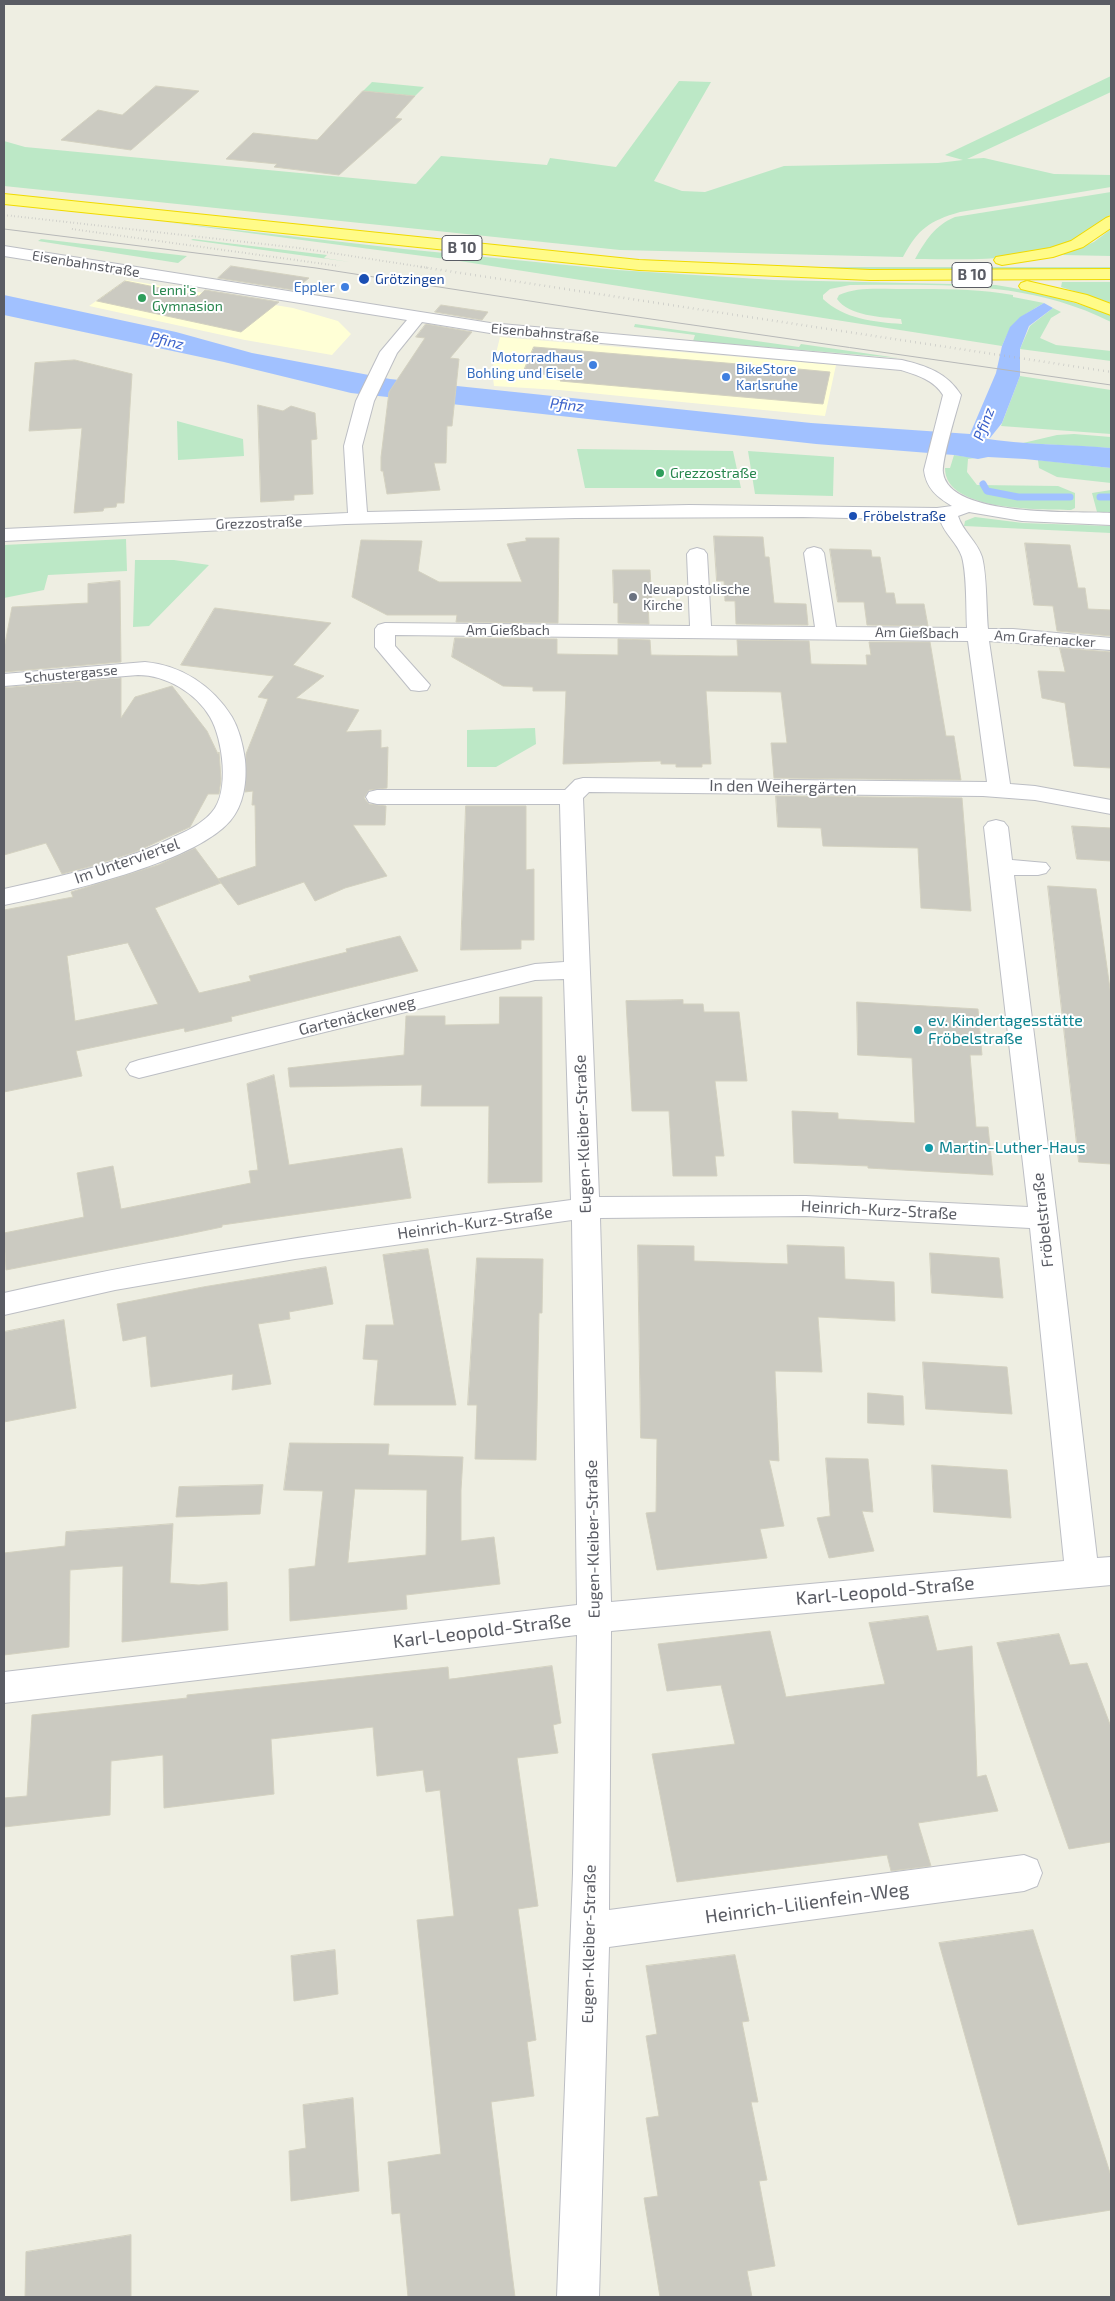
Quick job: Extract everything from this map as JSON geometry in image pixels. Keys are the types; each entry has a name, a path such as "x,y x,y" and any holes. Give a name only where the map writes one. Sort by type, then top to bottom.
{"highway":[{"name":"B 10","path":"10,196 540,249 742,261 1111,264"},
{"name":"B 10","path":"10,196 630,264 760,272 911,276 1111,274"},
{"path":"933,264 1023,258 1054,252 1077,244 1111,221"},
{"path":"911,276 1033,287 1081,298 1111,310"}],"street":[{"name":"Eisenbahnstraße","path":"4,251 490,328 831,357 902,366 942,380 952,395 932,470 934,481 942,491 967,505"},
{"path":"358,519 353,446 367,396 389,352 418,318"},
{"path":"967,505 993,512 1011,514 1111,519"},
{"name":"Grezzostraße","path":"4,535 358,519 582,512 820,511 948,514 967,505"},
{"path":"948,514 953,530 966,544 972,558 991,789"},
{"path":"814,553 826,632"},
{"path":"697,554 701,631"},
{"name":"Am Gießbach","path":"419,685 384,647 385,629 978,634"},
{"name":"Am Grafenacker","path":"978,634 1111,644"},
{"name":"Schustergasse","path":"4,680 139,669"},
{"name":"Im Unterviertel","path":"4,897 62,884 147,858 189,839 218,820 225,811 232,790 234,763 229,734 219,713 183,680 158,670 139,669"},
{"name":"In den Weihergärten","path":"377,797 577,791 991,789 1052,796 1111,807"},
{"name":"Eugen-Kleiber-Straße","path":"577,791 576,970 586,1208 594,1618 590,1931 578,2297"},
{"name":"Fröbelstraße","path":"996,827 1043,1218 1096,1572"},
{"path":"1002,867 1038,868"},
{"name":"Gartenäckerweg","path":"139,1069 535,972 576,970"},
{"name":"Heinrich-Kurz-Straße","path":"4,1304 115,1279 295,1248 586,1208 806,1206 1043,1218"},
{"name":"Karl-Leopold-Straße","path":"4,1688 594,1618 1096,1572"},
{"name":"Heinrich-Lilienfein-Weg","path":"590,1931 1024,1874"}],"shaded area":[{"path":"1111,76 1111,92 967,159 984,158 1054,174 1111,175 1111,187 949,215 932,223 919,233 903,257 620,250 4,186 4,141 25,147 416,184 441,156 547,165 550,158 616,167 679,81 711,82 654,181 682,191 705,192 784,166 938,163 963,160 945,155"},
{"path":"372,82 424,87 415,96 363,91"},
{"path":"1111,192 1111,214 1075,239 1052,249 1014,257 915,259 936,229 955,217"},
{"path":"166,222 404,249 617,270 774,280 996,285 1040,293 1083,305 1111,315 1111,322 1079,308 1048,298 983,288 917,285 850,285 830,289 823,295 823,299 831,306 850,315 881,322 902,324 901,319 866,315 849,309 837,299 839,295 846,292 860,290 940,289 1013,295 1013,297 1044,303 1018,320 1010,330 1002,346 453,260"},
{"path":"1111,229 1111,256 1062,255 1094,242"},
{"path":"41,239 187,256 178,263 38,241"},
{"path":"191,240 327,255 324,258 350,262"},
{"path":"801,267 1111,267 1111,270 895,272"},
{"path":"126,280 293,308 338,321 351,334 332,355 245,340 89,306"},
{"path":"1062,282 1111,282 1111,303 1061,287"},
{"path":"1053,308 1061,312 1051,318 1040,338 1056,345 1111,351 1111,361 1020,349 1030,326"},
{"path":"635,324 799,347 801,344 898,358 693,341 695,335 634,327"},
{"path":"500,337 836,365 825,416 559,390 494,386 492,370"},
{"path":"1020,376 1111,390 1111,434 1001,426"},
{"path":"177,421 243,439 244,456 178,460"},
{"path":"1074,434 1111,437 1111,448 1023,443 1057,435"},
{"name":"Grezzostraße","path":"577,449 733,451 741,488 585,488"},
{"name":"Grezzostraße","path":"748,451 834,457 833,496 755,494"},
{"path":"954,455 975,458 968,459 967,472 977,485 1058,486 1075,493 1075,508 1071,510 1018,508 977,500 960,493 949,482 945,468 950,468"},
{"path":"1038,460 1111,468 1111,483 1057,477 1039,468"},
{"path":"1111,490 1111,513 1097,512 1092,493"},
{"path":"975,517 1023,523 1111,526 1111,533 964,526 965,521"},
{"path":"126,539 127,571 48,575 44,590 4,598 4,545"},
{"path":"135,560 174,560 209,565 149,626 133,627"},
{"path":"535,728 536,744 496,767 467,767 467,730"}],"water":[{"name":"Pfinz","path":"4,295 176,332 252,353 390,379 811,423 970,434 996,373 1002,346 1010,327 1020,317 1044,303 1053,308 1029,326 1020,349 1020,376 1002,423 990,438 981,438 1013,442 1111,448 1111,468 1025,459 988,457 978,459 954,455 816,444 351,393 224,362 4,315"}],"building":[{"path":"156,86 199,91 131,150 61,140 98,110 122,115"},
{"path":"363,91 415,96 395,118 402,119 339,175 274,167 277,164 226,159 253,133 317,140"},
{"path":"231,266 309,278 294,290 218,278"},
{"path":"125,281 199,296 205,290 279,302 241,332 97,301"},
{"path":"441,305 488,312 482,320 435,312"},
{"path":"426,324 472,332 450,358 459,359 452,426 447,426 446,463 434,463 440,490 387,494 383,471 381,471 381,457 389,392 425,338 416,337"},
{"path":"534,347 830,372 823,404 560,381 551,379 553,375 523,373"},
{"path":"75,360 132,374 124,503 117,503 116,507 104,508 103,511 74,513 82,428 29,431 35,363"},
{"path":"258,405 283,411 291,406 315,413 317,439 311,440 313,494 294,495 294,500 261,502"},
{"path":"714,536 763,537 765,557 769,557 774,603 806,604 808,625 736,624 735,601 725,601 724,581 717,581"},
{"path":"526,538 559,538 558,623 456,622 457,615 387,615 352,597 361,540 422,541 418,571 439,582 522,582 507,544 526,541"},
{"path":"1025,543 1070,545 1078,588 1085,588 1088,609 1111,610 1111,636 1057,631 1053,606 1034,605"},
{"path":"830,549 871,550 872,557 880,557 886,593 894,593 896,604 924,604 928,626 867,625 864,602 838,602"},
{"name":"Neuapostolische Kirche","path":"613,570 650,570 652,603 648,603 649,624 618,623 618,603 614,603"},
{"path":"120,581 121,662 4,672 4,649 12,607 88,603 88,584"},
{"path":"215,608 331,623 293,665 324,676 296,698 359,710 346,732 381,730 381,748 388,747 387,788 369,790 364,798 369,804 386,806 385,825 353,825 387,876 345,888 315,901 304,882 238,905 218,879 256,866 255,805 252,805 253,791 245,792 246,754 268,699 258,697 274,676 181,665"},
{"path":"455,638 557,639 557,654 618,655 618,639 650,640 651,655 721,656 738,656 737,640 809,641 811,664 867,665 866,655 871,655 869,642 930,642 946,736 954,736 961,780 774,778 771,743 787,743 781,692 706,691 711,764 702,764 702,767 676,767 676,764 661,764 661,761 563,764 566,691 533,691 533,687 503,686 452,657"},
{"path":"1060,648 1111,652 1111,768 1074,766 1065,703 1042,698 1038,671 1065,672"},
{"path":"121,678 121,718 135,697 172,686 207,731 218,754 219,752 221,779 219,794 208,794 190,827 135,852 92,866 62,874 46,843 4,855 4,688"},
{"path":"776,796 962,798 971,911 921,908 918,848 823,846 821,828 778,827"},
{"path":"466,806 526,806 526,870 534,869 534,940 521,940 521,949 461,950"},
{"path":"1072,826 1111,828 1111,861 1077,859"},
{"path":"195,848 221,883 155,908 199,993 251,981 249,976 347,952 346,949 400,936 418,971 231,1017 232,1021 185,1032 184,1028 76,1051 82,1076 4,1092 4,910 73,897 71,892 158,865","holes":["128,943 158,1004 75,1021 67,956"]},
{"path":"1048,886 1096,889 1111,996 1111,1164 1079,1162"},
{"path":"500,997 542,997 542,1182 488,1183 489,1106 421,1106 422,1085 290,1087 288,1068 404,1055 406,1016 445,1016 445,1025 499,1024"},
{"path":"683,1000 683,1004 703,1004 704,1012 739,1012 747,1081 715,1081 724,1156 715,1156 717,1176 673,1176 669,1111 632,1111 626,1001"},
{"path":"857,1002 978,1009 982,1055 970,1055 976,1127 988,1127 993,1175 794,1163 792,1111 838,1113 838,1119 915,1123 912,1058 858,1055"},
{"path":"274,1075 289,1165 402,1148 411,1198 222,1225 222,1227 179,1236 6,1270 4,1233 84,1217 77,1173 113,1166 121,1209 251,1183 249,1171 258,1170 247,1084"},
{"path":"638,1245 694,1246 694,1261 788,1264 787,1245 844,1247 845,1279 894,1282 895,1321 818,1317 822,1372 775,1371 779,1461 769,1460 784,1526 760,1529 767,1558 657,1570 646,1513 656,1512 657,1439 641,1438"},
{"path":"428,1249 456,1405 374,1405 378,1360 363,1359 366,1325 394,1325 383,1255"},
{"path":"930,1253 999,1258 1003,1298 932,1293"},
{"path":"477,1258 543,1259 542,1313 539,1313 536,1460 475,1459 477,1405 468,1405"},
{"path":"326,1267 333,1304 289,1312 290,1319 258,1324 271,1384 232,1390 233,1374 151,1387 146,1336 123,1341 117,1304 203,1287"},
{"path":"64,1320 76,1408 4,1422 4,1332"},
{"path":"923,1362 1007,1367 1012,1414 926,1409"},
{"path":"868,1393 903,1396 904,1425 868,1423"},
{"path":"290,1443 389,1444 388,1455 463,1457 461,1541 494,1537 500,1584 406,1595 407,1609 290,1621 289,1569 315,1566 323,1491 284,1490","holes":["355,1489 427,1490 426,1555 348,1563"]},
{"path":"826,1458 868,1459 873,1512 862,1511 874,1551 829,1558 817,1518 830,1516"},
{"path":"932,1465 1007,1470 1011,1518 934,1512"},
{"path":"263,1485 260,1514 176,1517 179,1487"},
{"path":"173,1524 170,1583 199,1585 227,1582 228,1630 122,1642 123,1566 70,1570 69,1647 4,1655 4,1553 65,1546 66,1532"},
{"path":"928,1616 937,1651 972,1646 977,1777 986,1775 998,1811 918,1823 931,1866 891,1871 887,1855 677,1882 652,1754 735,1744 721,1685 667,1691 658,1644 770,1631 786,1697 885,1684 869,1623"},
{"path":"1059,1634 1070,1665 1087,1663 1111,1727 1111,1842 1069,1849 997,1643"},
{"path":"552,1666 561,1723 553,1725 558,1753 517,1758 538,1906 518,1909 536,2040 527,2042 534,2096 491,2102 515,2297 408,2297 400,2213 392,2214 388,2162 441,2154 417,1920 454,1916 440,1790 426,1792 423,1770 377,1776 373,1727 271,1739 274,1794 164,1808 163,1755 111,1761 110,1815 4,1827 4,1798 27,1796 32,1715 187,1698 187,1695 448,1667 449,1679"},
{"path":"1033,1930 1111,2176 1111,2210 1018,2225 939,1943"},
{"path":"335,1950 338,1994 294,2001 291,1956"},
{"path":"735,1955 749,2021 742,2022 758,2102 751,2102 767,2180 759,2181 775,2266 747,2271 752,2297 660,2297 644,2198 658,2196 646,2118 659,2116 646,2036 657,2034 646,1966"},
{"path":"353,2098 359,2191 291,2201 289,2151 306,2148 303,2105"},
{"path":"131,2235 131,2297 25,2297 26,2252"}],"waterway":[{"path":"983,484 987,491 1018,497 1070,497"},
{"path":"1100,497 1111,497"}],"tram line":[{"path":"4,229 316,268 588,310 1111,385"}],"railway":[{"path":"4,215 299,248 429,268"},
{"path":"72,229 339,266"},
{"path":"421,267 1111,372"}],"place":[{"name":"Grötzingen","path":"364,279"},
{"name":"Eppler","path":"345,287"},
{"name":"Lenni's Gymnasion","path":"142,298"},
{"name":"Motorradhaus Bohling und Eisele","path":"593,365"},
{"name":"BikeStore Karlsruhe","path":"726,377"},
{"name":"Grezzostraße","path":"660,473"},
{"name":"Fröbelstraße","path":"853,516"},
{"name":"Neuapostolische Kirche","path":"633,597"},
{"name":"ev. Kindertagesstätte Fröbelstraße","path":"918,1030"},
{"name":"Martin-Luther-Haus","path":"929,1148"}]}
